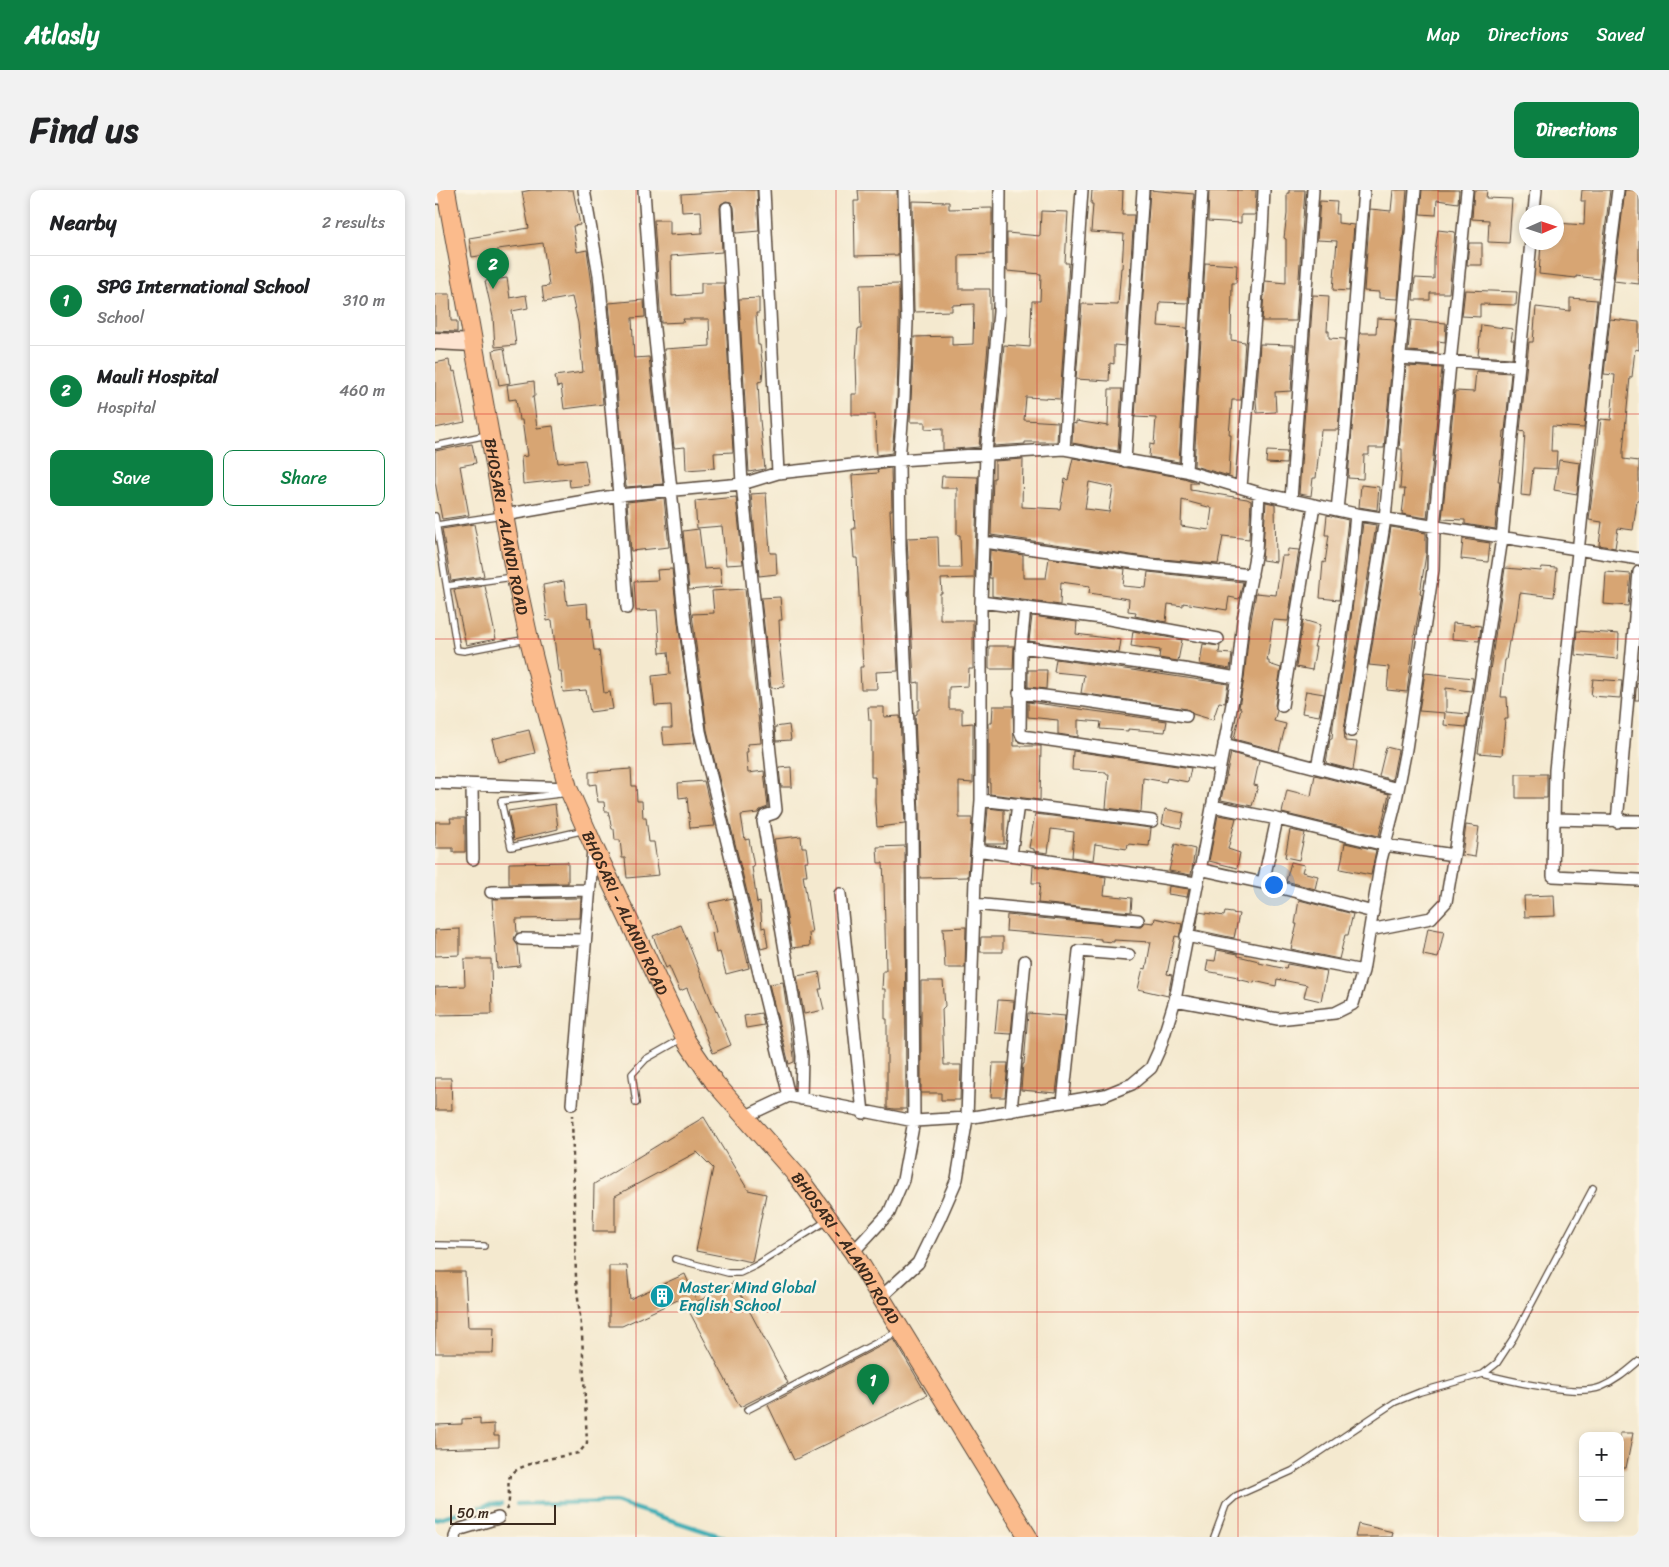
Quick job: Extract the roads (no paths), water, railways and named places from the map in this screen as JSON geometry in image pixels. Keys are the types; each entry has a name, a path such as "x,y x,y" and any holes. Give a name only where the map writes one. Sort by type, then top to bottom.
{"main road":[{"name":"BHOSARI - ALANDI ROAD","path":"443,195 473,343 515,577 529,639 569,790 593,847 685,1037 715,1084 798,1177 853,1252 1028,1537"}],"street":[{"path":"584,190 599,275 627,608"},
{"path":"644,190 653,320 685,622 700,731 789,1096"},
{"path":"764,190 778,473"},
{"path":"853,1252 889,1213 903,1180 914,1122 912,814 900,548 899,460 907,322 904,190"},
{"path":"881,1297 918,1263 939,1220 957,1179 967,1118 974,904 981,800 981,602 987,454 999,312 1001,190"},
{"path":"1065,449 1082,190"},
{"path":"1125,461 1143,190"},
{"path":"1187,471 1202,190"},
{"path":"1241,487 1264,190"},
{"path":"1291,500 1313,190"},
{"path":"1337,510 1346,422 1364,190"},
{"path":"1351,731 1385,518 1415,190"},
{"path":"1175,1000 1278,1019 1335,1013 1353,1004 1363,971 1385,845 1408,739 1433,570 1434,527 1467,190"},
{"path":"1535,205 1536,190"},
{"path":"1618,190 1607,277 1555,770 1553,876 1639,880"},
{"path":"727,208 742,484 776,810 774,813 765,816 763,821 798,1026 802,1056 801,1099"},
{"path":"1370,930 1431,918 1446,902 1502,538 1530,250"},
{"path":"435,340 473,343"},
{"path":"1400,358 1519,366"},
{"path":"504,515 619,495 742,484 778,473 899,460 1065,449 1187,471 1259,493 1356,514 1639,560"},
{"path":"744,1117 789,1096 914,1122 967,1118 1105,1095 1132,1084 1151,1068 1160,1048 1175,1000 1196,883 1237,678 1243,620 1256,551 1259,493"},
{"path":"1282,706 1315,505"},
{"path":"1317,768 1337,667 1351,577 1356,514"},
{"path":"984,542 1151,565 1252,575"},
{"path":"1617,822 1639,572"},
{"path":"981,602 1109,619 1217,639"},
{"path":"1025,607 1019,693 1019,731 1024,737 1220,764"},
{"path":"1021,648 1237,678"},
{"path":"1019,693 1186,716"},
{"path":"1224,744 1398,789"},
{"path":"435,783 569,790"},
{"path":"471,784 473,859"},
{"path":"981,800 1152,820"},
{"path":"1011,855 1018,804"},
{"path":"1212,806 1277,819 1385,845 1454,855"},
{"path":"1263,883 1277,819"},
{"path":"1554,819 1639,822"},
{"path":"572,1104 593,847"},
{"path":"977,850 1196,883"},
{"path":"1199,869 1263,883 1373,912"},
{"path":"491,892 590,890"},
{"path":"840,894 863,1112"},
{"path":"974,904 1138,920"},
{"path":"1186,936 1363,971"},
{"path":"521,939 585,940"},
{"path":"1063,1102 1079,950 1129,955"},
{"path":"1011,1111 1025,961"},
{"path":"455,1537 461,1529 499,1518"}],"lane":[{"path":"435,446 489,435"},
{"path":"437,525 504,515"},
{"path":"435,516 457,650 464,651 529,639"},
{"path":"447,586 515,577"},
{"path":"569,790 501,801 511,847 586,830"},
{"path":"636,1103 632,1074 646,1059 685,1037"},
{"path":"1214,1537 1226,1506 1236,1496 1292,1470 1395,1402 1420,1392 1483,1374 1497,1363 1515,1336 1593,1188"},
{"path":"675,1259 728,1273 740,1274 830,1219"},
{"path":"435,1245 485,1246"},
{"path":"747,1410 901,1330"},
{"path":"1483,1374 1523,1383 1585,1390 1600,1388 1614,1381 1639,1361"}],"waterway":[{"path":"517,1504 615,1502 723,1537"},
{"path":"435,1519 491,1504 501,1504"}],"place":[{"name":"Mauli Hospital","path":"493,289"},
{"name":"Master Mind Global English School","path":"662,1296"},
{"name":"SPG International School","path":"873,1405"}]}
